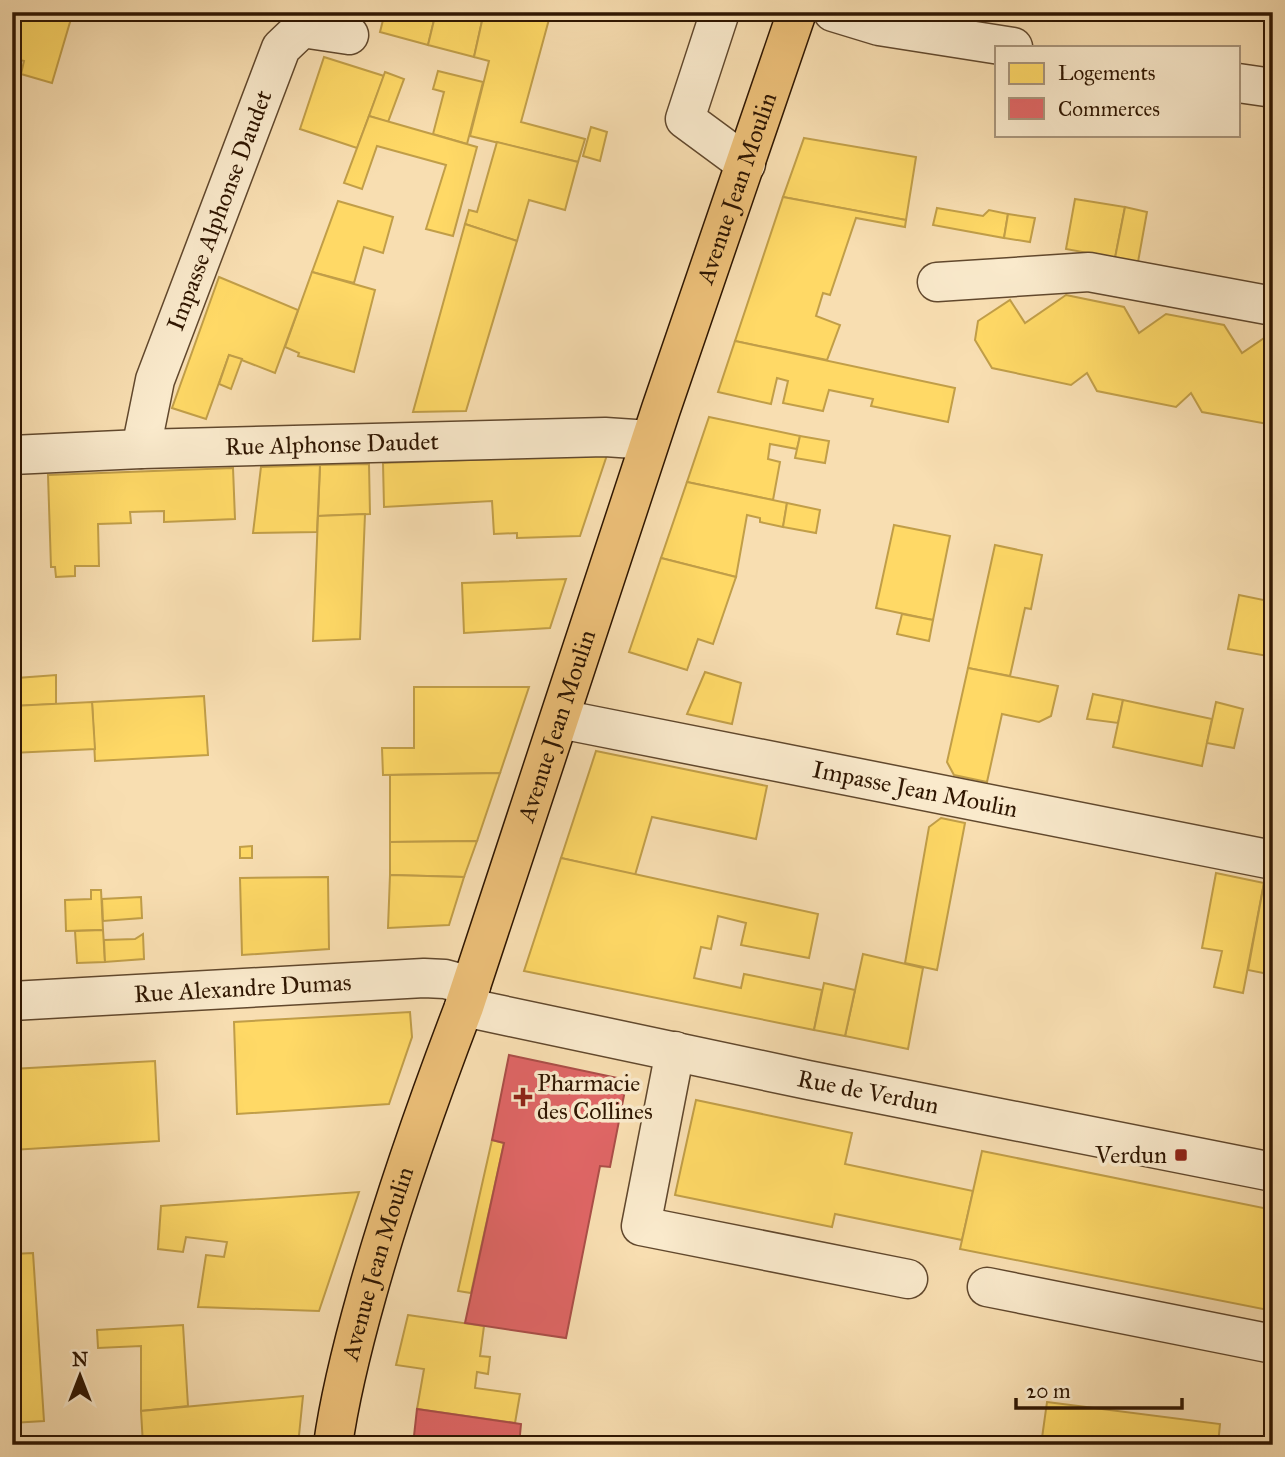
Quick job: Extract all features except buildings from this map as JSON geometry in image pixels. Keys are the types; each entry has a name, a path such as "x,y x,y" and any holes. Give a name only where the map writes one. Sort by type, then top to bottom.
{"main road":[{"name":"Avenue Jean Moulin","path":"333,1445 338,1409 383,1240 560,719 650,440 797,12"}],"street":[{"path":"720,12 685,119 746,164"},
{"path":"834,12 879,26 1007,46"},
{"name":"Impasse Alphonse Daudet","path":"141,449 155,380 281,48 302,28 349,34"},
{"path":"1240,83 1273,88"},
{"path":"937,282 1089,272 1273,306"},
{"name":"Rue Alphonse Daudet","path":"12,455 141,449 605,438 650,440"},
{"name":"Impasse Jean Moulin","path":"560,719 1273,860"},
{"name":"Rue Alexandre Dumas","path":"12,1001 424,978 445,979 467,996"},
{"name":"Rue de Verdun","path":"467,996 675,1051 1273,1172"},
{"path":"675,1051 640,1226 908,1279"},
{"path":"987,1287 1273,1344"}],"place":[{"name":"Pharmacie des Collines","path":"523,1097"},
{"name":"Verdun","path":"1181,1155"}]}
